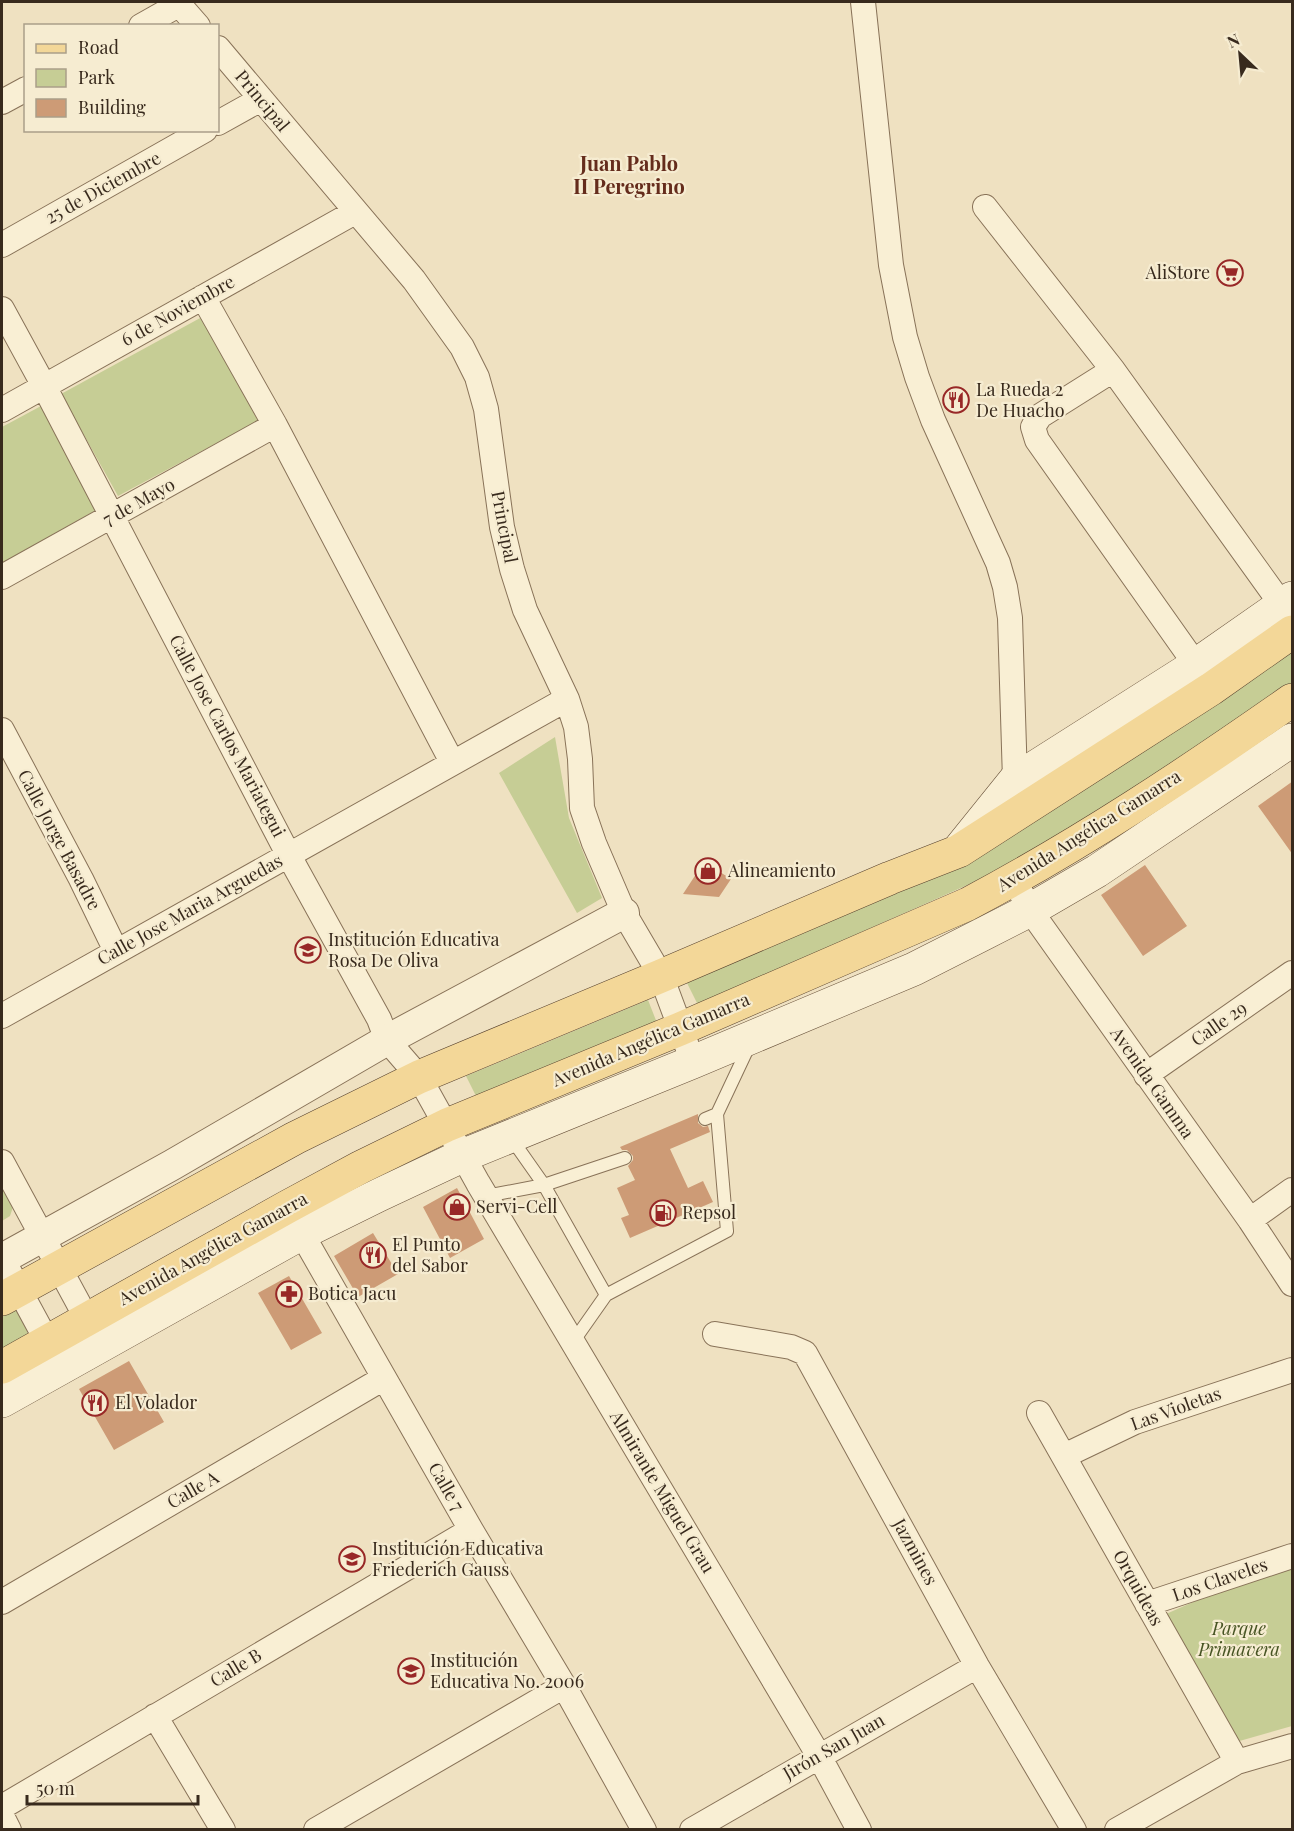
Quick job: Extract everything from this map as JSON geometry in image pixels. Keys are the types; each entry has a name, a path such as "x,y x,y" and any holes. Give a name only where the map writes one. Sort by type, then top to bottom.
{"main road":[{"path":"959,851 1015,780 1197,665 1290,614"},
{"path":"10,1294 295,1138 419,1077 959,851 1211,689 1290,614"},
{"name":"Avenida Angélica Gamarra","path":"294,1220 361,1167 447,1125 680,1029 968,904 1138,804 1293,700"},
{"name":"Avenida Angélica Gamarra","path":"2,1401 54,1355 294,1220 510,1137 753,1037 914,969 1030,910 1097,871 1293,740"},
{"name":"Avenida Angélica Gamarra","path":"2,1367 54,1355"}],"street":[{"path":"863,2 891,265 905,337 933,420 994,553 1005,587 1010,618 1015,780"},
{"path":"144,24 178,3 196,24"},
{"name":"Principal","path":"219,49 414,280 462,347 477,377 486,409 502,527 512,569 525,610 567,699 576,727 582,808 594,843 624,913 661,976 693,1062"},
{"path":"2,102 24,89"},
{"path":"219,122 261,99"},
{"name":"25 de Diciembre","path":"2,245 201,132"},
{"path":"985,207 1113,370 1290,614"},
{"name":"6 de Noviembre","path":"2,410 355,212"},
{"path":"203,297 275,425 452,762"},
{"name":"Calle Jose Carlos Mariategui","path":"2,309 288,854 379,1019 387,1040 419,1077 462,1156"},
{"path":"1113,370 1040,416 1033,427 1037,440 1197,665"},
{"name":"7 de Mayo","path":"2,577 275,425"},
{"name":"Calle Jose Maria Arguedas","path":"2,1016 567,699"},
{"name":"Calle Jorge Basadre","path":"2,730 81,879 116,951"},
{"name":"Avenida Gamma","path":"1014,879 1030,910 1293,1284"},
{"path":"54,1355 10,1294 2,1259 172,1165 387,1040 624,913"},
{"name":"Calle 29","path":"1146,1075 1293,973"},
{"name":"Almirante Miguel Grau","path":"462,1156 819,1756 859,1830"},
{"path":"2,1162 94,1332"},
{"path":"1250,1220 1293,1190"},
{"name":"Calle 7","path":"294,1220 471,1530 564,1686 644,1830"},
{"name":"Jazmines","path":"715,1334 791,1347 805,1353 977,1666 1074,1830"},
{"name":"Las Violetas","path":"1064,1456 1135,1422 1293,1370"},
{"name":"Calle A","path":"2,1602 384,1378"},
{"name":"Orquideas","path":"1039,1413 1237,1762"},
{"name":"Calle B","path":"2,1807 471,1530"},
{"name":"Los Claveles","path":"1147,1604 1293,1556"},
{"name":"Jirón San Juan","path":"692,1830 977,1666"},
{"path":"316,1830 564,1686"},
{"path":"155,1716 223,1830"},
{"path":"1116,1830 1237,1762 1293,1746"},
{"path":"2,1816 9,1830"}],"lane":[{"path":"573,1342 606,1295 727,1231 717,1114 753,1037"},
{"path":"705,1119 717,1114"},
{"path":"510,1137 544,1185 606,1295"},
{"path":"486,1196 544,1185 625,1158"}],"green space":[{"path":"202,317 258,421 118,496 61,394"},
{"path":"41,406 98,509 2,563 2,427"},
{"path":"1292,642 1292,687 1153,785 1001,870 698,1005 686,981 949,866"},
{"path":"555,737 569,818 602,898 577,913 499,773"},
{"path":"648,1000 659,1028 479,1102 466,1076"},
{"path":"2,1184 13,1207 10,1216 2,1221"},
{"path":"9,1306 23,1319 28,1337 2,1352 2,1310"},
{"name":"Parque Primavera","path":"1292,1566 1292,1726 1236,1742 1166,1614 1232,1585"}],"building":[{"path":"1293,781 1293,855 1258,806"},
{"name":"Alineamiento","path":"704,862 731,879 719,897 683,894"},
{"path":"1145,865 1187,926 1143,956 1101,895"},
{"path":"698,1114 698,1123 703,1127 708,1126 710,1132 670,1149 688,1188 703,1181 713,1202 630,1238 621,1218 629,1215 617,1188 635,1180 628,1166 633,1156 620,1147"},
{"path":"457,1188 484,1239 450,1258 423,1207"},
{"path":"373,1233 398,1274 358,1297 334,1256"},
{"path":"289,1276 322,1333 291,1350 258,1293"},
{"path":"129,1361 164,1422 114,1450 79,1389"}],"place":[{"name":"AliStore","path":"1230,273"},
{"name":"La Rueda 2 De Huacho","path":"956,400"},
{"name":"Alineamiento","path":"708,871"},
{"name":"Institución Educativa Rosa De Oliva","path":"308,950"},
{"name":"Servi-Cell","path":"457,1207"},
{"name":"Repsol","path":"663,1213"},
{"name":"El Punto del Sabor","path":"373,1255"},
{"name":"Botica Jacu","path":"289,1294"},
{"name":"El Volador","path":"95,1403"},
{"name":"Institución Educativa Friederich Gauss","path":"352,1559"},
{"name":"Institución Educativa No. 2006","path":"411,1671"}],"district":[{"name":"Juan Pablo II Peregrino","path":"629,176"}]}
